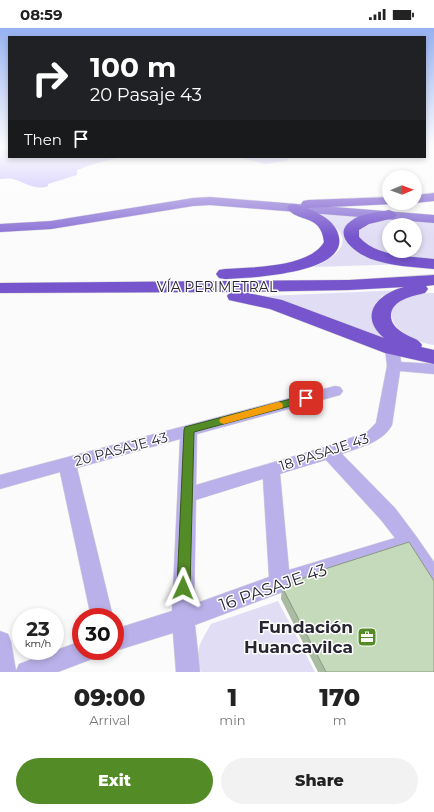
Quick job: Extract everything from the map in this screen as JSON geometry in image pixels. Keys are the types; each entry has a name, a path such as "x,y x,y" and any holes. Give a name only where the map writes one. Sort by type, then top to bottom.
{"highway":[{"path":"422,198 434,197"},
{"path":"283,204 382,208"},
{"path":"200,276 276,270 304,263 324,254 332,242 328,229 320,220 283,204"},
{"path":"385,210 355,224 351,228 350,233 353,241 367,251 383,257 434,264"},
{"name":"VÍA PERIMETRAL","path":"0,276 200,276 342,273 434,268"},
{"name":"VÍA PERIMETRAL","path":"0,288 349,285 434,280"},
{"path":"102,287 209,293 270,302 288,308 393,357 434,358"},
{"path":"434,287 398,294 385,304 380,314 386,328 398,339 419,347 434,349"}],"main road":[{"path":"0,228 29,227 90,216 193,202 233,201 434,214"},
{"path":"397,210 434,219"},
{"path":"0,222 90,216"}],"street":[{"path":"393,357 434,369"},
{"name":"18 PASAJE 43","path":"186,496 329,452 373,436 384,425 393,357"},
{"name":"20 PASAJE 43","path":"0,482 335,391"},
{"path":"188,672 183,619 189,430"},
{"path":"329,452 388,514 409,542 434,580"},
{"path":"67,464 100,608"},
{"path":"271,469 280,583"},
{"name":"16 PASAJE 43","path":"124,637 183,619 280,583 409,542"},
{"path":"0,642 4,672"},
{"path":"27,672 72,655"}],"shaded area":[{"path":"0,177 70,177 48,184 48,186 44,187 30,186 13,179 0,179"},
{"path":"312,212 371,215 360,219 351,241 382,253 382,258 394,258 409,264 313,267 328,259 338,251 342,244 342,237 339,231 320,216"},
{"path":"382,221 382,254 357,239 357,233 372,223"},
{"path":"422,221 434,222 434,260 416,258 422,258"},
{"path":"403,290 382,296 375,309 414,350 267,296"},
{"path":"434,293 434,345 420,342 399,330 392,318 392,311 394,304 400,298 417,294"},
{"path":"278,601 315,672 201,672 198,658 199,647 211,624"}],"building":[{"name":"Fundación Huancavilca","path":"409,542 434,581 434,672 326,672 282,587 328,568"}],"slow traffic":[{"path":"224,421 278,406"}],"place":[{"name":"Fundación Huancavilca","path":"367,637"}],"route":[{"path":"183,588 189,430 306,398"}]}
